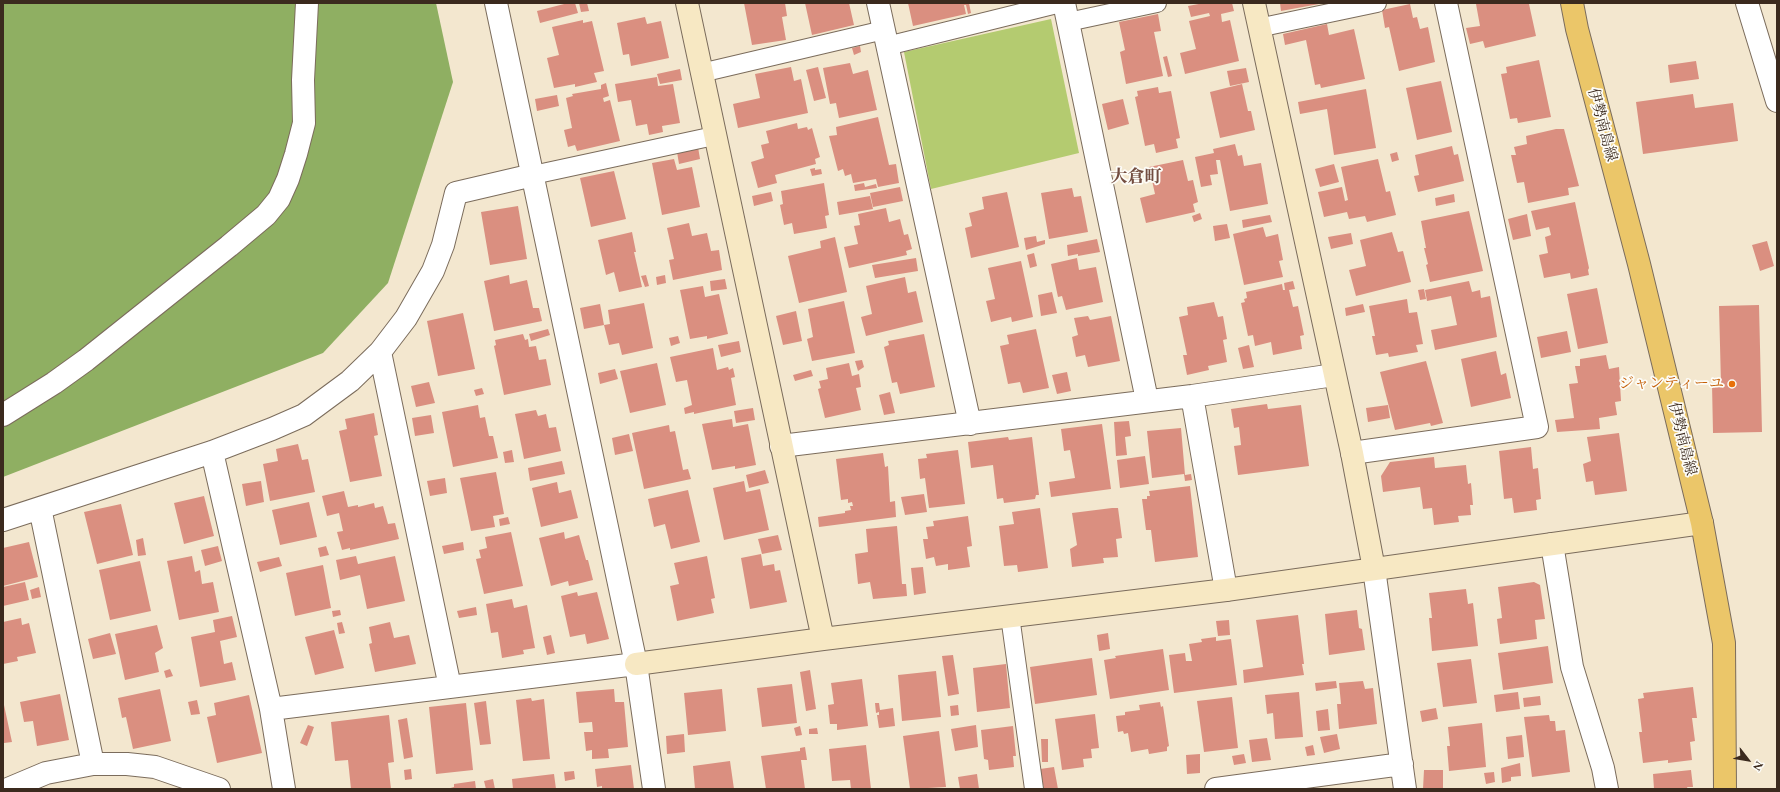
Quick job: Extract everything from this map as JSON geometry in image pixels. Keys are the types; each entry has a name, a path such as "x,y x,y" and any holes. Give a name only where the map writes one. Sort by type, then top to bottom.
{"main road":[{"name":"伊勢南島線","path":"1572,3 1577,29 1639,264 1702,524 1724,643 1725,789"}],"street":[{"path":"3,415 54,383 86,360 229,246 266,215 279,199 288,180 304,123 303,80 307,3"},
{"path":"496,3 636,664 654,789"},
{"path":"686,3 823,639"},
{"path":"878,3 970,424"},
{"path":"1254,3 1258,28 1352,453 1374,569 1405,789"},
{"path":"1352,453 1536,427 1446,3"},
{"path":"1747,3 1777,101"},
{"path":"1064,10 1147,400"},
{"path":"3,520 212,452 304,415 350,381 380,352 406,318 433,271 443,245 456,193 533,175"},
{"path":"380,352 450,686"},
{"path":"781,446 970,424 1147,400 1192,396 1334,375"},
{"path":"1192,396 1226,590"},
{"path":"212,452 271,710 284,789"},
{"path":"40,508 94,764"},
{"path":"271,710 823,639 1226,590 1702,524"},
{"path":"1552,544 1572,667 1603,768 1607,789"},
{"path":"8,789 46,773 94,764 127,764 155,767 220,789"},
{"path":"1217,789 1402,764"}],"lane":[{"path":"701,73 886,38 1064,10 1157,3"},
{"path":"1258,28 1377,3"},
{"path":"533,175 714,136"},
{"path":"1010,616 1034,789"}],"green space":[{"path":"3,3 436,3 453,82 388,283 323,353 3,477"},
{"path":"1051,19 1079,153 931,189 904,52"}],"building":[{"path":"568,3 575,3 578,13 540,23 537,11"},
{"path":"579,3 587,3 589,11 581,12"},
{"path":"744,3 785,3 787,16 782,17 786,40 752,45"},
{"path":"805,3 849,3 854,25 812,35"},
{"path":"908,3 969,3 971,13 968,14 966,5 964,5 966,14 913,26"},
{"path":"1204,3 1232,3 1234,11 1221,14 1222,22 1230,20 1239,61 1185,74 1180,53 1196,49 1189,21 1210,16 1209,13 1191,17 1188,6"},
{"path":"1280,3 1319,3 1319,4 1281,11"},
{"path":"1410,4 1413,18 1417,17 1420,29 1428,27 1435,62 1399,71 1389,27 1385,28 1382,10"},
{"path":"1476,4 1529,4 1536,36 1485,48 1483,41 1470,44 1466,28 1480,26"},
{"path":"1158,14 1161,31 1154,32 1163,76 1126,84 1120,52 1125,50 1119,22"},
{"path":"645,17 647,24 661,21 669,58 631,66 629,54 623,55 617,23"},
{"path":"583,20 583,23 592,21 604,71 594,73 597,82 575,87 575,84 554,88 547,58 559,55 552,27"},
{"path":"1327,24 1329,35 1354,29 1365,79 1321,88 1320,84 1315,85 1306,40 1285,45 1283,34"},
{"path":"860,46 861,52 854,55 852,48"},
{"path":"1167,56 1172,76 1168,77 1163,57"},
{"path":"1539,60 1551,117 1518,123 1517,118 1510,119 1501,74 1507,73 1506,67"},
{"path":"1696,61 1699,79 1670,83 1668,65"},
{"path":"850,63 853,74 868,70 877,110 839,118 836,103 830,104 823,68"},
{"path":"791,67 794,81 801,79 808,113 738,128 733,104 760,98 755,74"},
{"path":"818,67 826,98 814,101 806,70"},
{"path":"1246,68 1249,82 1230,86 1227,71"},
{"path":"680,69 682,80 660,84 657,74"},
{"path":"657,77 658,86 673,84 680,123 662,126 663,132 649,135 647,124 636,126 631,100 618,102 615,84"},
{"path":"1441,81 1452,132 1417,140 1406,88"},
{"path":"606,83 609,96 603,98 604,102 610,100 620,141 577,151 575,145 568,147 564,130 572,128 566,98 573,96 572,94 601,89 601,85"},
{"path":"1242,84 1248,111 1251,111 1255,130 1220,138 1210,92"},
{"path":"1158,87 1159,93 1171,91 1180,138 1176,139 1178,148 1156,153 1154,144 1145,146 1135,97 1138,96 1137,91"},
{"path":"1366,89 1376,148 1334,155 1327,109 1300,114 1298,102"},
{"path":"1693,94 1695,108 1733,103 1738,141 1643,154 1636,102"},
{"path":"557,95 559,106 537,111 535,99"},
{"path":"1123,99 1129,124 1108,130 1102,104"},
{"path":"878,117 889,165 896,164 899,183 878,187 876,179 853,183 851,174 845,176 843,169 838,171 829,136 837,135 836,127"},
{"path":"797,123 798,129 807,127 808,130 812,128 820,157 815,159 816,164 775,175 777,183 758,188 751,162 764,158 761,145 769,143 766,131"},
{"path":"1556,129 1564,129 1579,186 1568,188 1569,195 1528,203 1524,182 1517,183 1511,155 1516,155 1514,147 1527,144 1526,136"},
{"path":"1235,144 1238,156 1242,155 1244,166 1261,163 1268,204 1230,211 1220,160 1216,160 1218,174 1210,175 1212,185 1201,187 1195,157 1214,153 1213,149"},
{"path":"1452,146 1454,155 1458,154 1464,181 1418,192 1414,176 1419,175 1415,155"},
{"path":"698,147 700,159 679,164 677,152"},
{"path":"1397,152 1399,160 1392,162 1390,154"},
{"path":"674,159 677,170 692,167 700,207 662,215 652,163"},
{"path":"1378,159 1386,192 1390,191 1396,215 1367,222 1365,216 1349,219 1347,212 1324,217 1318,192 1342,187 1345,201 1348,200 1341,167"},
{"path":"1183,160 1188,181 1193,180 1198,202 1193,204 1195,212 1146,223 1140,198 1155,194 1149,167"},
{"path":"1334,164 1339,182 1320,187 1315,169"},
{"path":"815,168 815,170 821,169 822,174 812,176 810,169"},
{"path":"614,171 626,219 591,227 580,178"},
{"path":"824,183 829,215 825,216 827,228 794,234 792,223 784,225 780,205 783,204 781,191"},
{"path":"864,183 865,187 876,184 877,188 855,191 854,185"},
{"path":"900,187 903,201 873,207 870,193"},
{"path":"1072,188 1074,197 1081,196 1088,232 1049,239 1041,193"},
{"path":"771,192 773,201 754,206 752,196"},
{"path":"1007,192 1019,247 971,258 965,228 972,226 969,213 984,209 982,197"},
{"path":"1454,194 1455,202 1436,206 1435,198"},
{"path":"870,196 873,209 839,215 837,202"},
{"path":"1575,202 1589,268 1589,275 1571,279 1570,273 1544,278 1539,255 1548,253 1545,237 1551,235 1549,227 1536,230 1531,211"},
{"path":"518,206 527,259 490,265 481,212"},
{"path":"886,208 889,222 900,219 904,235 908,234 912,249 906,251 907,255 849,268 844,247 858,244 854,226 860,225 858,214"},
{"path":"1469,211 1483,271 1430,282 1426,265 1428,264 1424,248 1426,248 1421,221"},
{"path":"1200,213 1202,219 1194,222 1192,216"},
{"path":"1527,214 1531,236 1513,240 1508,219"},
{"path":"1270,215 1272,222 1243,228 1242,220"},
{"path":"689,223 692,236 707,233 711,251 719,250 722,270 673,280 669,260 674,259 667,228"},
{"path":"1227,224 1230,238 1215,241 1213,226"},
{"path":"1263,227 1266,237 1278,234 1283,260 1279,261 1283,277 1244,285 1233,234"},
{"path":"632,232 636,252 634,252 642,287 619,292 614,272 606,275 598,240"},
{"path":"1392,232 1398,252 1403,251 1411,282 1356,296 1349,270 1366,266 1360,240"},
{"path":"1351,233 1353,244 1331,249 1328,237"},
{"path":"1036,236 1037,242 1045,240 1045,244 1026,250 1024,238"},
{"path":"835,237 847,292 799,303 788,256 821,248 820,241"},
{"path":"1097,239 1100,252 1078,256 1078,254 1068,256 1067,245"},
{"path":"1767,241 1774,266 1760,271 1752,245"},
{"path":"1034,253 1037,266 1030,268 1027,255"},
{"path":"916,258 918,271 875,278 872,265"},
{"path":"1077,258 1079,270 1096,267 1103,302 1066,310 1062,296 1058,297 1051,264"},
{"path":"1021,261 1033,317 1012,322 1011,317 991,322 986,301 995,299 988,268"},
{"path":"509,275 510,284 527,280 533,308 539,308 542,321 494,331 484,281"},
{"path":"646,275 649,286 645,287 641,276"},
{"path":"665,275 666,283 657,285 656,277"},
{"path":"905,277 908,293 916,291 923,322 866,336 861,317 872,314 866,286"},
{"path":"725,279 727,289 711,291 710,281"},
{"path":"1293,281 1295,289 1289,290 1293,307 1298,306 1304,335 1300,336 1302,349 1273,355 1271,342 1255,346 1253,335 1248,336 1241,303 1245,302 1244,299 1247,298 1246,292 1282,284 1283,290 1285,290 1284,283"},
{"path":"1469,281 1472,292 1480,290 1481,298 1490,296 1497,337 1435,350 1431,330 1457,325 1451,296 1427,301 1425,290"},
{"path":"703,286 705,297 719,294 728,334 707,339 707,336 690,339 680,290"},
{"path":"1597,288 1608,343 1578,349 1567,294"},
{"path":"1424,289 1426,299 1420,300 1418,290"},
{"path":"1052,292 1057,313 1041,316 1038,295"},
{"path":"1407,299 1409,313 1417,312 1423,344 1416,345 1418,352 1389,357 1388,353 1376,355 1372,336 1375,336 1369,306"},
{"path":"844,301 855,353 812,361 807,339 813,337 808,309"},
{"path":"1214,302 1218,317 1223,316 1227,339 1223,340 1227,362 1208,366 1209,370 1187,375 1183,355 1187,355 1179,317 1188,315 1187,307"},
{"path":"644,303 653,348 622,355 619,343 609,345 604,325 610,324 608,310"},
{"path":"600,304 604,325 584,329 580,308"},
{"path":"1363,304 1365,312 1346,316 1345,308"},
{"path":"1759,305 1762,432 1713,433 1712,384 1721,384 1719,306"},
{"path":"796,311 802,341 783,345 776,316"},
{"path":"463,313 475,369 438,376 427,321"},
{"path":"1088,316 1090,320 1111,316 1120,361 1088,367 1085,355 1076,357 1072,337 1078,335 1074,318"},
{"path":"548,329 550,335 531,341 529,334"},
{"path":"1036,329 1049,388 1023,393 1020,382 1008,384 1000,346 1009,344 1007,335"},
{"path":"1567,331 1571,352 1541,358 1537,337"},
{"path":"523,334 525,340 528,339 529,347 536,346 539,360 546,359 551,385 504,395 494,346 496,345 495,340"},
{"path":"924,334 935,387 900,394 897,382 892,383 884,347 889,345 888,341"},
{"path":"678,336 680,343 671,346 669,338"},
{"path":"739,341 741,352 721,357 718,345"},
{"path":"1249,345 1254,367 1243,369 1238,348"},
{"path":"713,348 717,370 728,367 729,370 733,368 735,377 731,378 736,405 694,414 694,412 685,414 684,408 692,405 687,380 676,382 670,357"},
{"path":"1496,351 1501,375 1506,373 1511,398 1471,407 1461,359"},
{"path":"1606,355 1609,369 1619,367 1621,401 1615,402 1617,415 1599,418 1600,429 1557,432 1555,420 1574,418 1569,384 1578,383 1575,366 1580,366 1580,359"},
{"path":"862,360 864,367 858,371 855,361"},
{"path":"1426,361 1443,423 1431,426 1430,423 1395,430 1380,372"},
{"path":"657,363 666,405 630,413 620,371"},
{"path":"849,363 852,376 859,374 861,387 856,388 861,410 825,418 818,389 821,388 819,381 828,379 826,368"},
{"path":"615,369 618,379 600,384 598,373"},
{"path":"811,370 813,376 795,381 793,375"},
{"path":"1067,372 1071,391 1057,394 1052,375"},
{"path":"429,382 435,403 416,407 411,386"},
{"path":"482,388 484,394 476,396 474,390"},
{"path":"890,392 895,413 884,415 879,395"},
{"path":"1267,404 1268,409 1301,405 1309,466 1238,475 1234,446 1241,445 1239,427 1234,428 1231,409"},
{"path":"478,405 480,418 485,417 489,436 493,436 498,458 453,467 442,412"},
{"path":"1388,405 1390,418 1368,422 1366,408"},
{"path":"753,408 755,420 736,423 734,411"},
{"path":"536,410 538,416 546,414 549,428 556,427 561,451 524,459 515,414"},
{"path":"374,413 378,435 374,436 382,476 350,482 339,431 347,429 345,419"},
{"path":"431,415 434,433 415,436 412,418"},
{"path":"732,419 733,427 748,424 756,465 735,469 735,466 712,470 702,424"},
{"path":"1129,421 1131,436 1125,437 1127,455 1116,456 1114,422"},
{"path":"1102,424 1111,489 1051,497 1049,482 1075,478 1070,450 1064,451 1061,429"},
{"path":"669,425 670,432 675,431 683,470 688,469 691,479 644,489 632,433"},
{"path":"1181,428 1185,475 1191,474 1192,480 1185,481 1184,474 1152,478 1147,431"},
{"path":"1619,433 1627,491 1595,495 1593,481 1586,482 1583,464 1591,461 1587,437"},
{"path":"629,434 633,451 615,455 612,438"},
{"path":"1008,437 1009,440 1032,437 1039,495 1036,495 1035,499 1004,503 1003,498 997,499 993,465 971,468 968,442"},
{"path":"298,444 302,460 308,459 315,492 270,501 263,464 278,461 276,449"},
{"path":"1531,447 1533,469 1538,468 1541,499 1536,500 1537,510 1514,513 1512,498 1504,499 1499,451"},
{"path":"512,450 514,462 505,463 503,452"},
{"path":"958,450 965,504 929,508 925,478 920,479 918,459 927,458 926,454"},
{"path":"883,453 885,467 888,466 890,502 895,501 896,517 819,527 818,517 845,513 845,511 851,510 850,506 853,506 852,502 848,503 848,499 841,500 836,459"},
{"path":"1145,456 1149,484 1120,488 1117,460"},
{"path":"1434,457 1435,468 1466,465 1468,484 1471,483 1473,505 1470,505 1471,515 1458,516 1459,522 1434,525 1432,508 1423,509 1420,487 1383,492 1381,476 1390,462"},
{"path":"562,461 565,474 530,481 528,468"},
{"path":"765,470 769,483 749,488 746,475"},
{"path":"496,472 504,514 493,516 495,527 471,531 460,478"},
{"path":"445,478 447,493 430,496 427,481"},
{"path":"261,481 264,502 246,506 242,484"},
{"path":"744,481 746,492 760,489 769,530 724,540 713,488"},
{"path":"557,482 559,493 571,490 578,518 541,527 532,488"},
{"path":"1190,486 1198,557 1155,562 1151,530 1146,530 1142,499 1147,499 1147,496 1150,496 1149,491"},
{"path":"688,490 700,542 671,549 665,524 654,527 648,499"},
{"path":"344,491 348,507 358,505 358,507 374,503 375,508 383,506 388,524 395,523 399,539 350,550 350,548 342,550 337,532 343,531 339,513 327,516 322,496"},
{"path":"924,494 927,512 905,515 901,497"},
{"path":"204,496 214,536 184,544 174,503"},
{"path":"309,502 317,537 280,545 272,510"},
{"path":"121,504 133,555 97,564 84,512"},
{"path":"1040,508 1048,568 1018,572 1017,565 1004,566 999,526 1014,524 1012,512"},
{"path":"1118,508 1122,538 1116,539 1118,557 1103,558 1104,563 1072,567 1070,549 1077,545 1072,513"},
{"path":"968,516 972,546 967,547 970,567 948,570 948,564 936,566 934,557 926,559 923,539 928,539 926,527 934,526 933,521"},
{"path":"508,517 510,524 500,526 499,519"},
{"path":"897,526 902,584 906,584 907,596 873,599 870,582 858,584 855,554 868,552 866,529"},
{"path":"511,532 523,586 484,594 476,559 481,558 479,550 487,548 485,537"},
{"path":"564,532 565,539 579,535 593,580 569,586 568,581 551,586 539,538"},
{"path":"778,535 782,550 762,554 758,539"},
{"path":"143,538 146,555 138,556 136,540"},
{"path":"29,542 38,577 3,586 3,548"},
{"path":"463,542 464,550 444,554 442,546"},
{"path":"218,546 222,561 205,566 201,550"},
{"path":"326,546 329,555 320,557 318,548"},
{"path":"761,554 763,566 774,564 775,571 780,570 787,602 750,609 741,558"},
{"path":"192,556 195,572 200,570 202,584 213,582 219,612 179,620 167,561"},
{"path":"356,556 358,564 395,556 405,601 367,609 360,575 340,580 336,560"},
{"path":"707,556 715,598 711,599 714,613 677,621 670,586 679,584 674,563"},
{"path":"279,557 282,566 260,572 257,562"},
{"path":"140,561 151,611 110,620 99,570"},
{"path":"323,565 331,608 295,616 286,573"},
{"path":"923,567 926,593 914,595 911,568"},
{"path":"25,582 29,600 3,606 3,587"},
{"path":"1534,582 1540,585 1545,619 1535,620 1537,639 1500,644 1497,619 1502,618 1498,587"},
{"path":"39,587 41,597 32,599 30,590"},
{"path":"1466,589 1468,604 1473,603 1478,646 1432,651 1429,618 1432,618 1429,593"},
{"path":"577,592 578,596 597,592 609,639 587,644 585,634 570,637 561,596"},
{"path":"512,599 514,608 527,605 535,648 523,650 524,654 502,658 498,632 491,633 486,604"},
{"path":"476,607 477,615 459,618 457,611"},
{"path":"340,610 341,615 333,617 332,611"},
{"path":"1357,610 1359,628 1362,629 1365,650 1329,655 1325,614"},
{"path":"1298,615 1304,675 1244,683 1243,670 1263,667 1256,620"},
{"path":"232,616 237,637 220,641 224,664 232,662 236,680 200,687 191,637 215,632 213,620"},
{"path":"21,618 22,625 29,623 36,653 17,657 18,661 3,664 3,622"},
{"path":"1229,620 1230,635 1218,636 1216,621"},
{"path":"342,622 345,633 339,634 337,623"},
{"path":"390,622 394,638 409,635 416,664 375,672 369,644 372,643 369,627"},
{"path":"157,625 163,648 155,653 159,672 125,680 115,634"},
{"path":"334,630 344,668 315,675 305,637"},
{"path":"110,633 116,654 93,659 88,639"},
{"path":"1108,633 1110,649 1099,651 1097,635"},
{"path":"551,635 555,653 547,655 543,637"},
{"path":"1216,637 1216,641 1231,639 1237,685 1174,693 1169,655 1185,653 1186,661 1192,661 1189,644 1202,642 1201,639"},
{"path":"1548,646 1553,683 1503,690 1498,653"},
{"path":"1163,649 1169,690 1110,699 1104,660 1116,658 1115,656"},
{"path":"953,655 959,694 948,696 942,656"},
{"path":"1092,658 1097,695 1035,704 1030,667"},
{"path":"1471,659 1477,703 1443,707 1437,663"},
{"path":"1006,664 1010,708 977,712 973,668"},
{"path":"170,669 173,676 166,678 164,671"},
{"path":"810,670 816,709 806,711 800,672"},
{"path":"936,671 941,717 902,721 898,675"},
{"path":"862,679 868,726 837,730 837,724 830,724 828,705 834,704 831,683"},
{"path":"1336,681 1337,688 1316,691 1315,683"},
{"path":"1363,681 1365,689 1373,688 1377,724 1339,729 1337,704 1341,704 1339,683"},
{"path":"792,684 797,723 762,727 757,688"},
{"path":"1693,687 1697,718 1692,718 1695,741 1690,742 1692,760 1668,763 1668,760 1643,763 1639,732 1642,732 1638,699 1644,698 1643,693"},
{"path":"160,689 171,741 133,749 126,717 122,718 118,698"},
{"path":"614,689 615,702 624,702 628,747 608,749 609,758 592,759 592,750 586,751 584,732 593,732 592,722 579,723 576,692"},
{"path":"722,689 726,731 688,735 684,693"},
{"path":"1299,692 1303,737 1275,739 1273,713 1267,714 1265,695"},
{"path":"1518,692 1520,709 1496,712 1494,695"},
{"path":"60,694 69,740 37,746 33,721 24,722 20,702"},
{"path":"249,695 262,753 217,763 207,717 216,715 214,703"},
{"path":"1540,696 1541,705 1524,707 1523,698"},
{"path":"1232,697 1238,748 1204,752 1197,701"},
{"path":"531,698 532,701 544,699 550,759 523,761 516,700"},
{"path":"197,700 200,714 191,715 188,702"},
{"path":"486,701 491,744 480,745 474,703"},
{"path":"1160,702 1161,707 1163,706 1169,746 1167,747 1167,751 1149,754 1148,749 1131,752 1128,733 1124,734 1123,731 1118,732 1116,716 1125,715 1125,712 1140,710 1139,705"},
{"path":"466,703 473,770 436,774 429,707"},
{"path":"875,703 879,703 880,710 893,708 895,726 879,728 877,715 879,715 879,712 876,713"},
{"path":"4,705 12,742 4,743"},
{"path":"958,705 959,715 951,716 950,706"},
{"path":"1436,708 1438,719 1422,722 1420,711"},
{"path":"1328,709 1330,730 1318,731 1316,711"},
{"path":"1095,714 1099,748 1091,749 1092,758 1083,759 1084,767 1062,770 1055,719"},
{"path":"389,715 394,762 388,763 391,789 351,789 348,760 335,761 331,722"},
{"path":"1549,715 1550,721 1555,721 1556,731 1565,730 1570,772 1532,777 1524,717"},
{"path":"407,718 413,757 404,759 398,720"},
{"path":"1482,723 1486,767 1449,771 1447,746 1450,746 1448,727"},
{"path":"308,725 314,727 307,746 300,743"},
{"path":"976,725 978,747 955,751 951,729"},
{"path":"800,726 802,735 796,736 794,728"},
{"path":"1013,726 1016,756 1013,756 1014,767 989,770 988,760 984,759 981,730"},
{"path":"817,728 818,734 809,734 809,729"},
{"path":"939,731 946,787 910,789 903,736"},
{"path":"684,734 685,752 667,754 666,736"},
{"path":"1337,734 1340,749 1324,753 1320,737"},
{"path":"1522,735 1524,757 1508,759 1506,737"},
{"path":"1267,738 1271,760 1252,762 1249,740"},
{"path":"1041,739 1048,739 1048,762 1042,762"},
{"path":"866,745 871,789 851,789 850,780 832,781 829,749"},
{"path":"1313,745 1315,755 1307,756 1305,747"},
{"path":"805,747 807,760 801,760 805,789 766,789 761,756 800,751 800,748"},
{"path":"1200,754 1200,773 1187,774 1186,755"},
{"path":"1244,754 1246,763 1234,765 1232,756"},
{"path":"730,761 734,789 695,789 693,766"},
{"path":"1520,763 1521,776 1511,777 1511,781 1502,783 1501,768"},
{"path":"631,765 634,789 602,789 602,786 597,787 595,769"},
{"path":"1054,767 1058,789 1044,789 1040,769"},
{"path":"411,769 412,779 405,780 404,770"},
{"path":"1424,770 1443,770 1443,789 1423,789"},
{"path":"1691,770 1693,787 1687,787 1688,789 1654,789 1653,774"},
{"path":"574,771 575,779 565,781 564,772"},
{"path":"1494,772 1495,782 1486,784 1484,773"},
{"path":"554,774 556,789 513,789 512,779"},
{"path":"977,774 979,789 960,789 958,777"},
{"path":"493,779 495,789 486,789 484,781"},
{"path":"475,781 476,789 447,789 454,787 454,784"}],"place":[{"name":"ジャンティーユ","path":"1732,384"}],"district":[{"name":"大倉町","path":"1136,177"}]}
